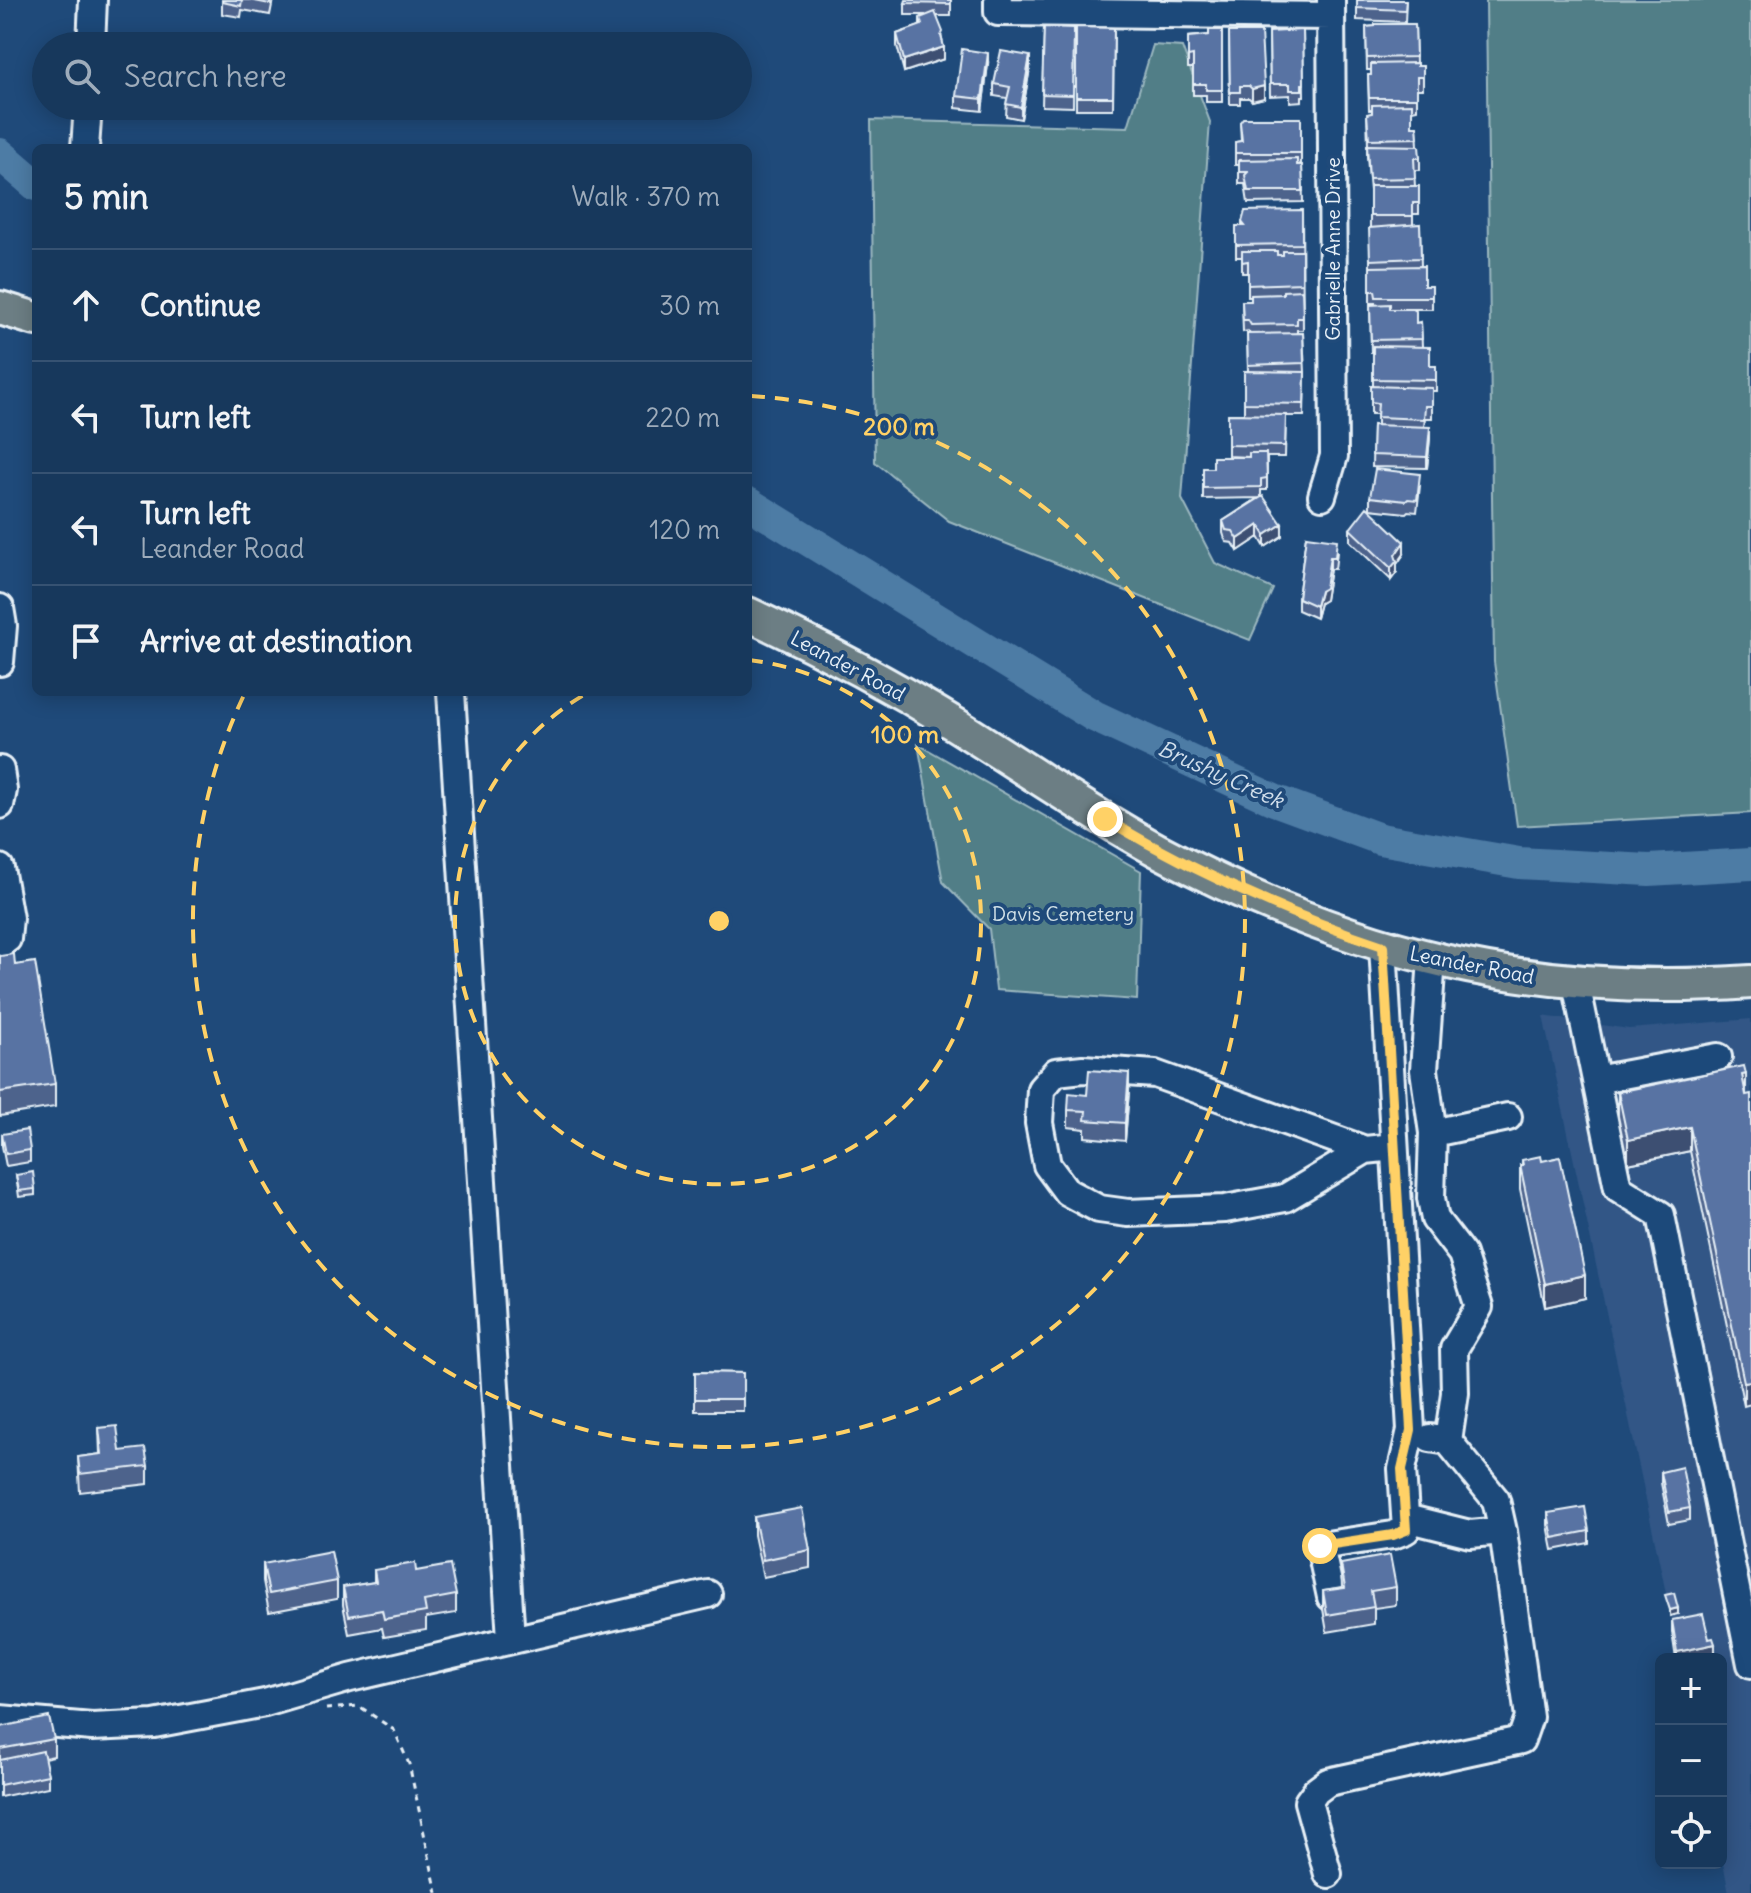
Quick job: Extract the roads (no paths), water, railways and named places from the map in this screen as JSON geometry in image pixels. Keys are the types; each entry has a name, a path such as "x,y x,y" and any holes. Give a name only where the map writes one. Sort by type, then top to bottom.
{"main road":[{"path":"0,308 32,318"},
{"name":"Leander Road","path":"752,616 855,667 1157,849 1298,916 1383,946 1518,976 1576,983 1673,987 1751,982"}],"street":[{"path":"92,32 93,0"},
{"path":"998,6 1331,8"},
{"name":"Gabrielle Anne Drive","path":"1322,496 1334,456 1331,8"},
{"path":"85,144 87,120"},
{"path":"0,608 3,626 0,662"},
{"path":"451,696 511,1639"},
{"path":"0,770 3,790 0,805"},
{"path":"0,868 9,918 7,939 0,944"},
{"path":"1331,1597 1320,1546 1393,1535 1406,1530 1402,1469 1410,1435 1383,946"},
{"path":"1432,959 1424,1070 1433,1133 1431,1198 1435,1219 1462,1254 1479,1307 1454,1349 1455,1393 1448,1441"},
{"path":"1576,983 1618,1188 1661,1215 1751,1664"},
{"path":"1596,1080 1718,1057"},
{"path":"1365,1150 1155,1074 1083,1069 1056,1072 1041,1089 1039,1123 1047,1165 1067,1192 1099,1209 1128,1213 1225,1209 1285,1198 1365,1150 1394,1147"},
{"path":"1433,1133 1508,1117"},
{"path":"1328,1874 1308,1802 1316,1791 1328,1782 1521,1740 1529,1717 1496,1500 1448,1441 1410,1435"},
{"path":"1406,1518 1470,1534 1503,1531"},
{"path":"0,1719 92,1727 154,1724 265,1703 350,1678 708,1594"}],"waterway":[{"name":"Brushy Creek","path":"0,154 32,182"},
{"name":"Brushy Creek","path":"752,505 1094,716 1274,800 1380,839 1519,863 1649,870 1751,864"}],"park label":[{"name":"Davis Cemetery","path":"1063,914"}]}
